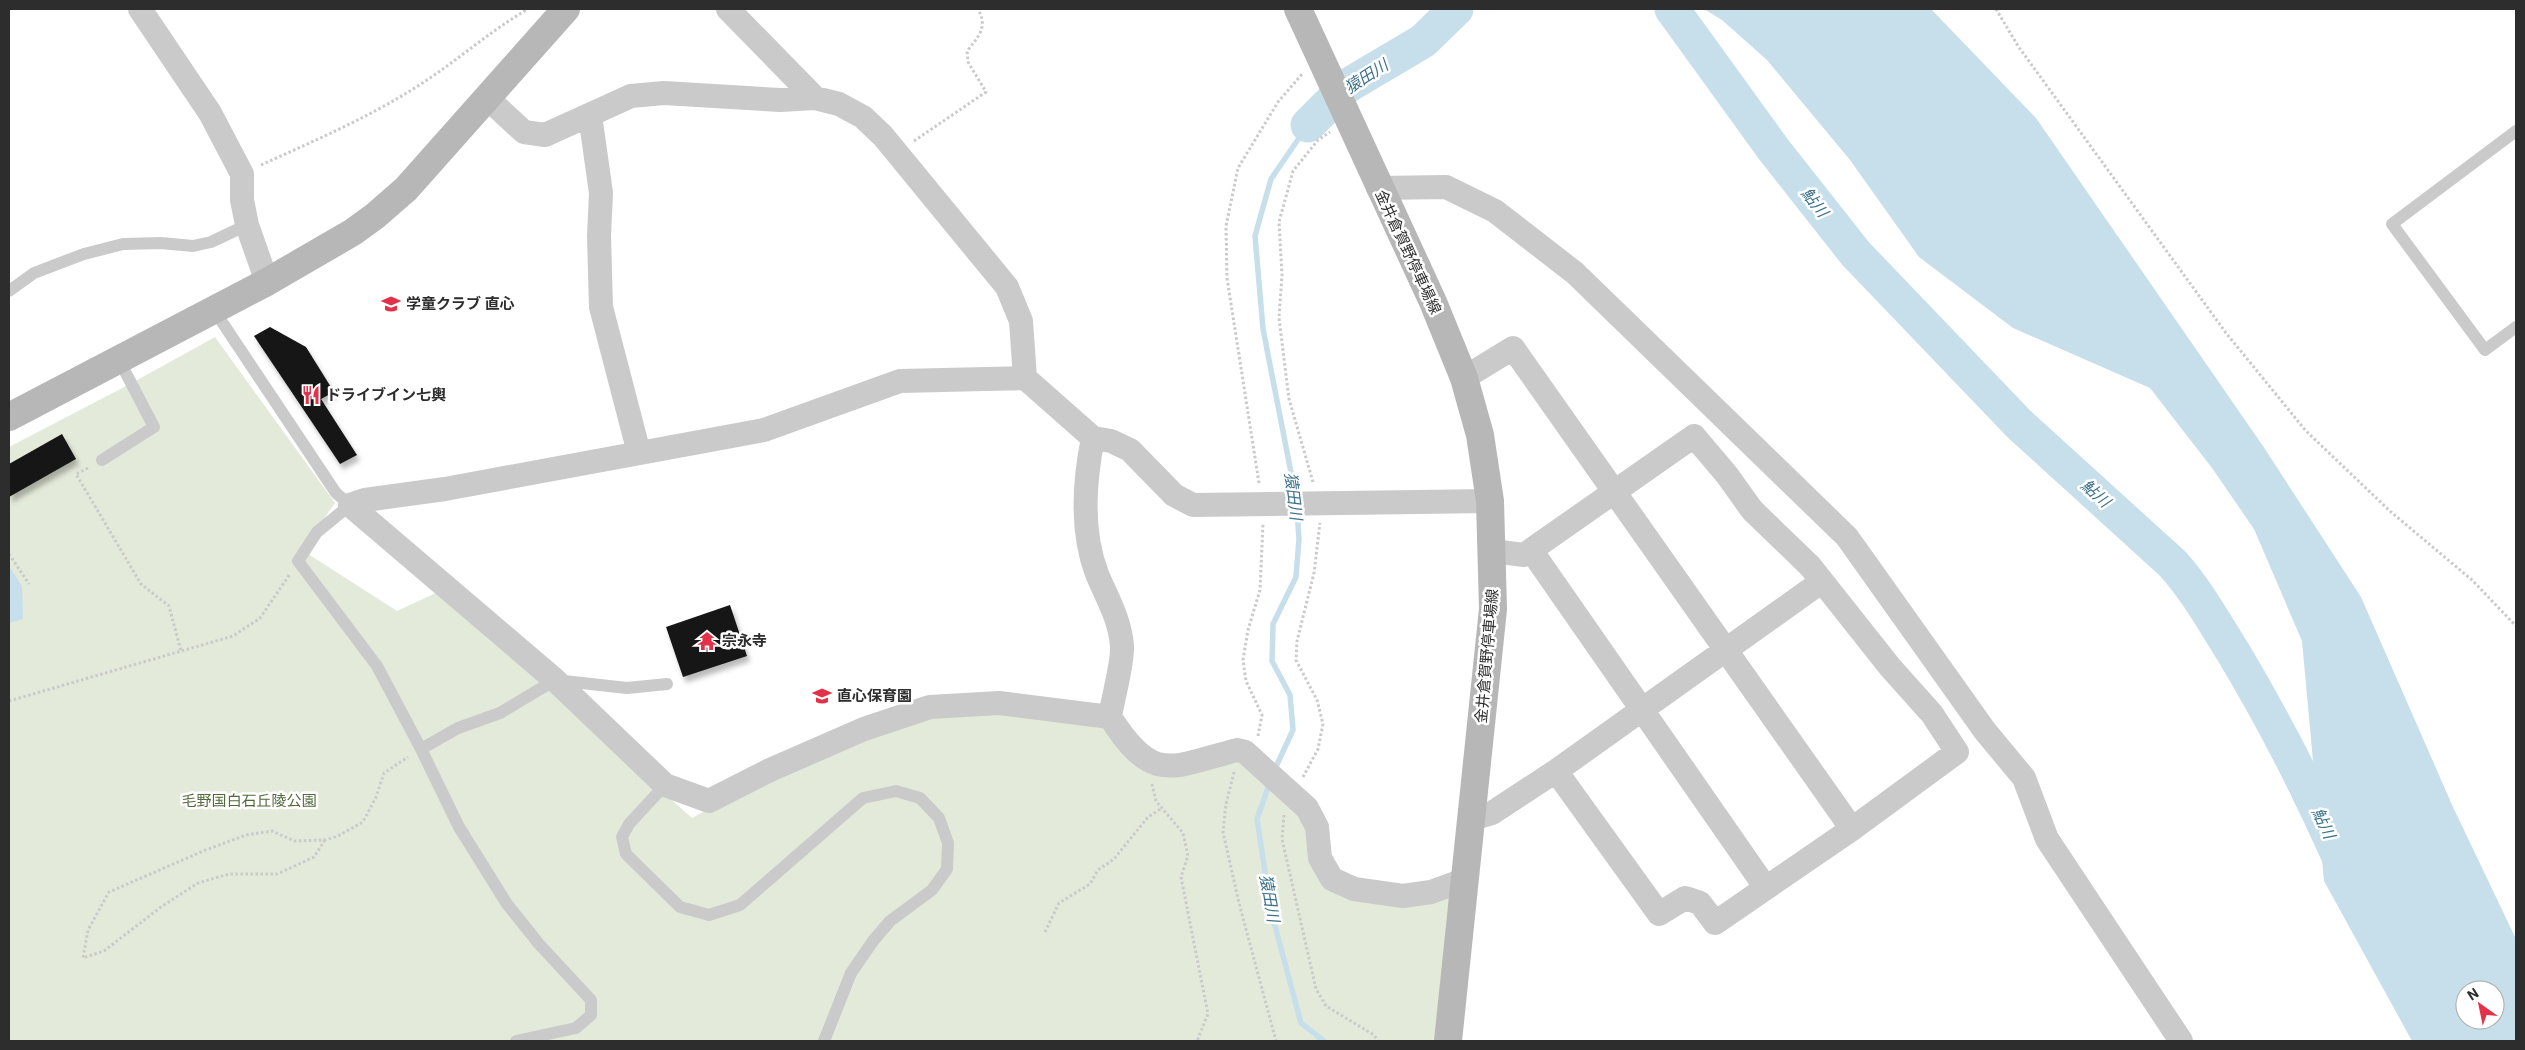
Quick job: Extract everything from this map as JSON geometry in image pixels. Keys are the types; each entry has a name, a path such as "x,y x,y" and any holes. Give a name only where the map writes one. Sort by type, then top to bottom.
{"main road":[{"path":"9,418 267,282 375,216 406,189 566,9"},
{"name":"金井倉賀野停車場線","path":"1298,9 1321,64 1432,302 1464,378 1480,435 1490,501 1493,609 1448,1041"}],"street":[{"path":"140,9 210,114 242,174 242,200 247,225 267,282"},
{"path":"728,9 815,98"},
{"path":"486,97 524,132 545,135 632,96 664,93 780,100 815,98 839,104 863,117 896,152 1007,287 1021,322 1025,378"},
{"path":"590,115 600,193 601,307 639,453"},
{"path":"1378,188 1446,187 1495,211 1575,273 1847,537 1985,730 2024,778 2047,839 2181,1041"},
{"path":"1464,378 1513,348 1852,829"},
{"path":"350,505 365,500 445,489 764,430 900,381 1025,378 1093,438 1111,441 1130,450 1174,495 1193,505 1490,501"},
{"path":"1492,551 1524,555 1694,436 1727,475 1752,510 1810,566 1890,666 1932,714 1957,752 1852,829 1715,923 1700,903 1685,898 1658,914 1556,771"},
{"path":"1093,438 1087,466 1087,542 1098,574 1117,618 1122,648 1110,717 1120,734 1146,760 1162,766 1188,764 1237,750 1244,752 1307,808 1317,827 1320,858 1332,879 1354,888 1403,896 1431,892 1464,880"},
{"path":"350,505 555,680 665,785 709,801 770,770 864,729 930,707 999,703 1110,717"},
{"path":"1531,550 1766,888"},
{"path":"1472,819 1492,813 1556,771 1821,582"}],"lane":[{"path":"2516,131 2392,224 2486,350 2516,327"},
{"path":"9,291 34,273 84,254 123,244 161,243 194,246 211,242 247,225"},
{"path":"214,310 336,493 350,505 317,532 298,561 377,666 422,749 459,827 507,904 539,944 591,1000 591,1016 576,1028 516,1041"},
{"path":"102,460 154,427 119,360"},
{"path":"422,749 458,728 500,713 555,680 627,688 667,684"},
{"path":"665,785 629,824 622,837 626,854 680,907 709,915 740,905 863,798 896,791 920,798 939,818 948,843 947,869 932,890 890,921 873,941 851,973 824,1041"}],"path":[{"path":"242,174 338,131 376,111 423,83 522,10 528,9"},
{"path":"896,152 986,92 968,62 968,51 982,31 983,18 978,9"},
{"path":"1996,9 2041,78 2226,334 2270,389 2337,462 2472,580 2516,626"},
{"path":"1276,1041 1239,903 1223,832 1226,804 1234,772 1244,752 1258,737 1262,715 1246,681 1243,660 1248,630 1260,590 1263,545 1263,505 1226,278 1226,226 1238,168 1278,102 1321,64"},
{"path":"1346,116 1318,140 1293,171 1279,222 1282,275 1279,318 1289,399 1311,477 1322,504 1314,573 1297,640 1296,660 1317,700 1323,724 1318,749 1308,770 1290,792 1283,818 1282,839 1316,989 1326,1006 1374,1035 1378,1041"},
{"path":"102,460 76,474 141,584 169,606 181,652"},
{"path":"9,554 29,584"},
{"path":"9,701 234,636 260,618 298,561"},
{"path":"325,840 314,857 276,874 229,874 198,883 161,907 104,951 83,958 88,930 108,892 203,850 246,835 272,831 295,841 325,840 338,836 363,822 376,797 384,773 422,749"},
{"path":"1146,760 1156,801 1183,833 1188,856 1181,877 1208,1014 1197,1041"},
{"path":"1045,932 1059,903 1090,884 1098,870 1114,859 1148,817 1162,808"}],"green space":[{"name":"毛野国白石丘陵公園","path":"215,337 335,503 302,550 397,611 438,592 692,818 773,774 932,710 1105,722 1141,764 1243,755 1303,810 1325,886 1458,886 1436,1041 9,1041 9,447"}],"water":[{"path":"1704,9 1931,9 2036,118 2263,446 2361,597 2453,807 2516,939 2516,1041 2412,1041 2324,881 2302,641 2254,529 2212,468 2150,388 2013,328 1919,257 1850,160 1767,60 1722,20"},
{"path":"9,566 22,586 23,619 9,623"}],"building":[{"name":"ドライブイン七輿","path":"270,327 306,347 334,392 321,399 357,455 340,464 254,336"},
{"path":"62,434 76,459 9,497 9,464"},
{"name":"宗永寺","path":"730,605 747,656 683,677 666,627"}],"waterway":[{"name":"猿田川","path":"1308,125 1347,86 1423,41 1456,9"},
{"name":"鮎川","path":"1672,9 1774,150 1856,254 2019,424 2182,574 2233,652 2275,726 2337,852"},
{"name":"猿田川","path":"1296,498 1263,329 1255,236 1271,179 1308,125"},
{"name":"猿田川","path":"1274,771 1293,730 1290,695 1272,661 1273,624 1296,577 1299,539 1297,509"},
{"name":"猿田川","path":"1270,782 1257,819 1271,911 1301,1023 1324,1041"}],"place":[{"name":"学童クラブ 直心","path":"391,304"},
{"name":"ドライブイン七輿","path":"311,395"},
{"name":"宗永寺","path":"707,641"},
{"name":"直心保育園","path":"822,696"}]}
